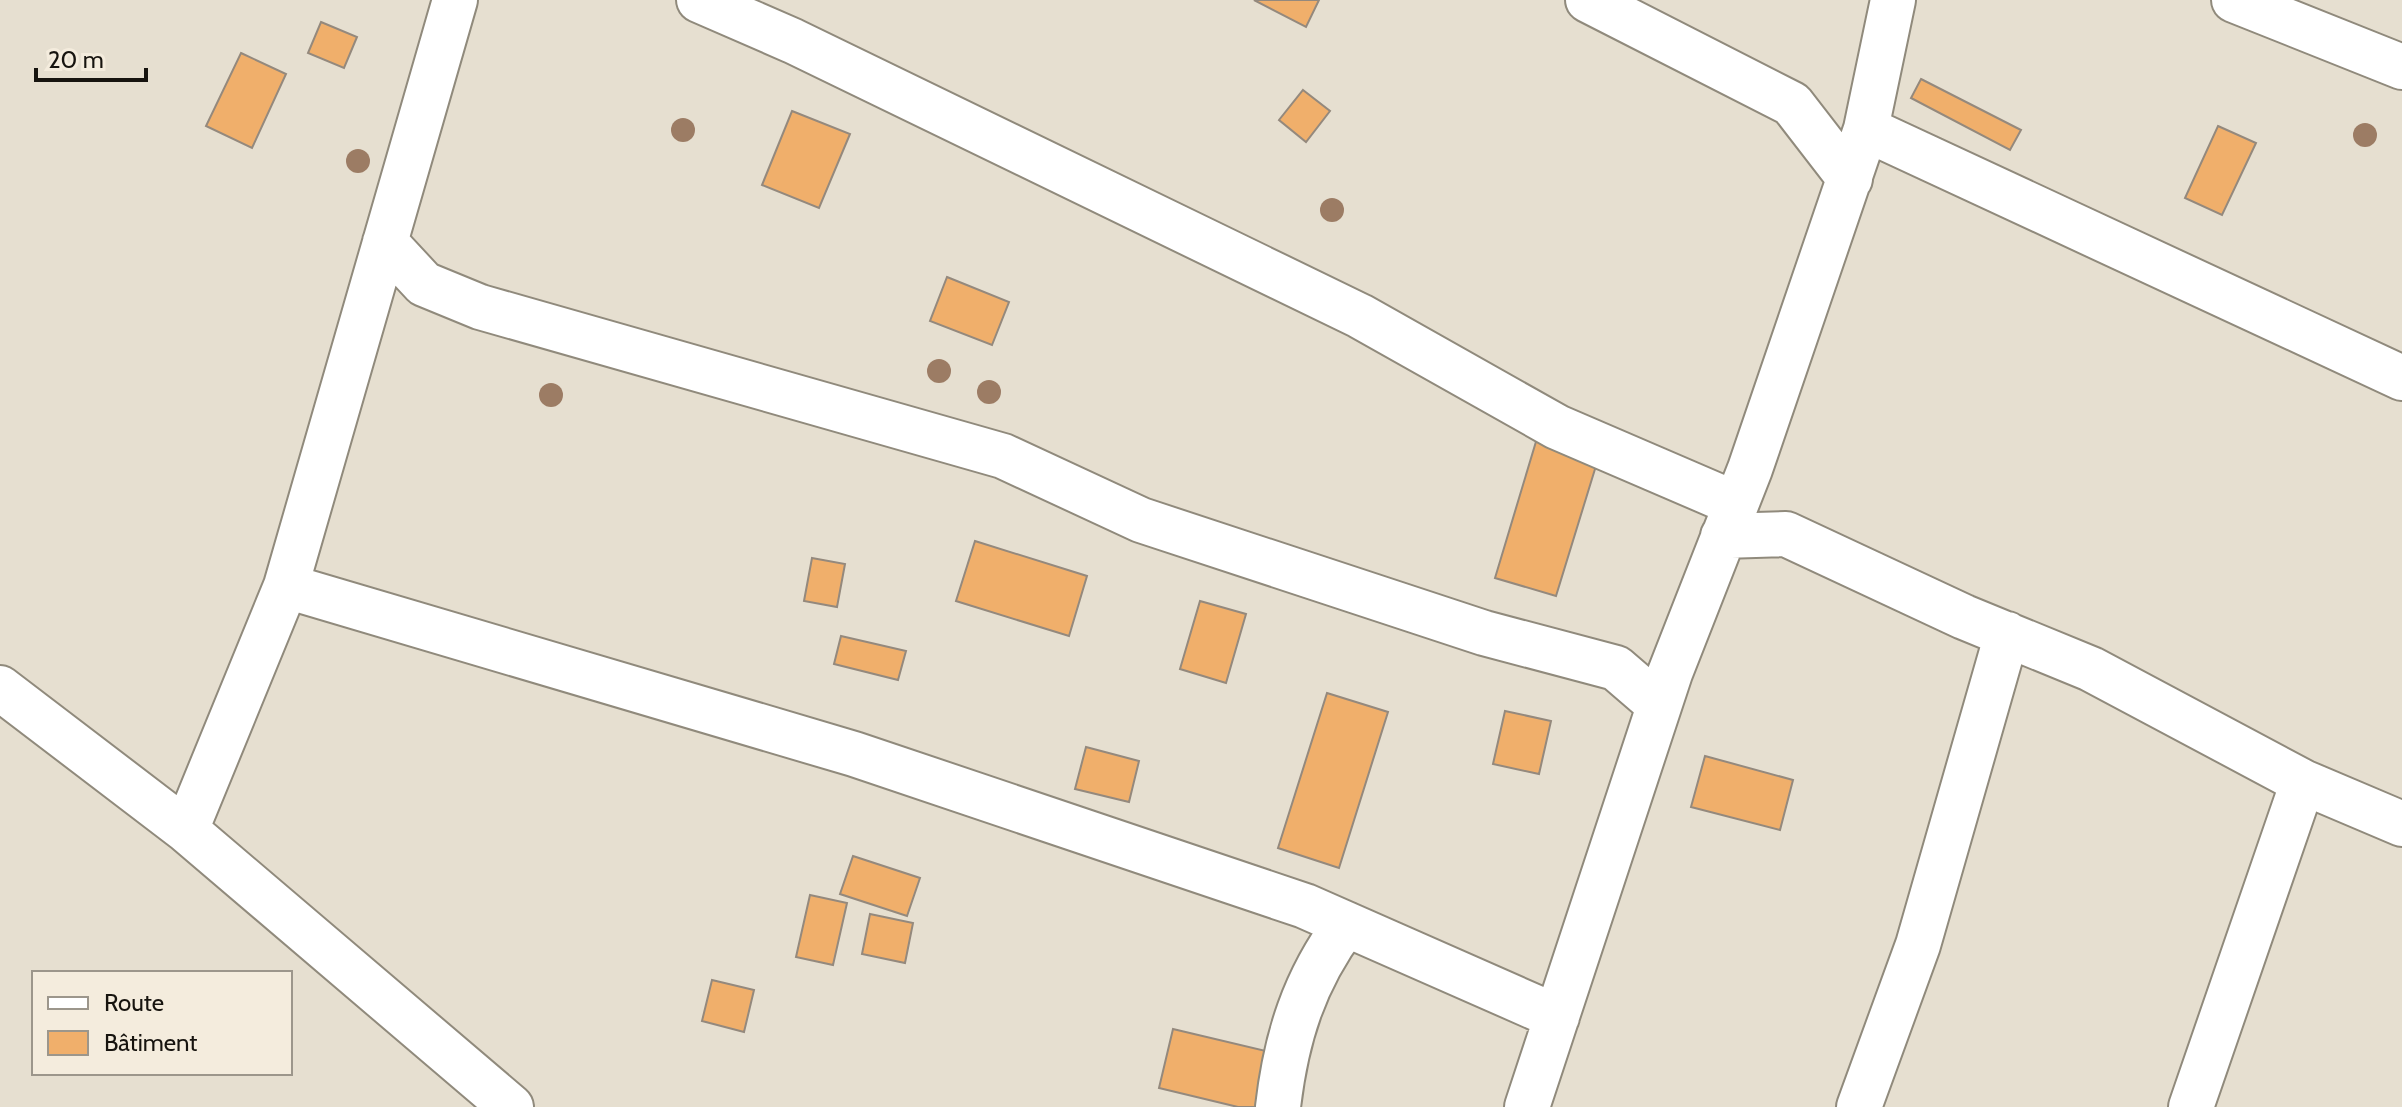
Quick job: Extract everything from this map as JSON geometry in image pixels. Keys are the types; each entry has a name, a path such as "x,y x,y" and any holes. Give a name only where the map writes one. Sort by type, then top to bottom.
{"street":[{"path":"186,830 286,586 455,0"},
{"path":"699,0 793,41 1360,316 1557,427 1736,503 1786,534 2091,669 2303,782 2402,824"},
{"path":"1588,0 1792,104 1850,179"},
{"path":"1527,1107 1659,705 1736,503 1850,179 1866,129 1893,0"},
{"path":"2234,0 2402,67"},
{"path":"1866,129 2402,378"},
{"path":"385,242 424,284 480,307 828,403 1003,456 1141,520 1484,633 1616,668 1659,705"},
{"path":"1736,503 1786,534"},
{"path":"286,586 854,754 1305,906 1557,1017"},
{"path":"1859,1107 1918,945 2007,634"},
{"path":"1616,668 1681,644"},
{"path":"0,688 186,830 511,1107"},
{"path":"2191,1107 2303,782"},
{"path":"1278,1107 1283,1062 1299,1003 1325,952 1346,924"}],"building":[{"path":"1254,0 1319,0 1306,27"},
{"path":"321,22 357,37 344,68 308,53"},
{"path":"241,53 286,74 252,148 206,126"},
{"path":"1921,79 2021,130 2010,150 1911,98"},
{"path":"1303,90 1330,111 1306,142 1279,120"},
{"path":"792,111 850,134 819,208 762,185"},
{"path":"2218,126 2256,143 2222,215 2185,198"},
{"path":"947,277 1009,302 992,345 930,321"},
{"path":"1541,425 1603,443 1556,596 1495,578"},
{"path":"975,541 1087,576 1069,636 956,601"},
{"path":"812,558 845,564 837,607 804,601"},
{"path":"1200,601 1246,614 1226,683 1180,669"},
{"path":"841,636 906,651 898,680 834,664"},
{"path":"1327,693 1388,712 1339,868 1278,848"},
{"path":"1505,711 1551,721 1539,774 1493,764"},
{"path":"1086,747 1139,761 1129,802 1075,789"},
{"path":"1705,756 1793,780 1780,830 1691,807"},
{"path":"853,856 920,878 907,916 840,894"},
{"path":"810,895 847,903 833,965 796,957"},
{"path":"870,914 913,923 905,963 862,954"},
{"path":"712,980 754,990 744,1032 702,1021"},
{"path":"1173,1029 1274,1053 1261,1107 1238,1107 1159,1088"}]}
